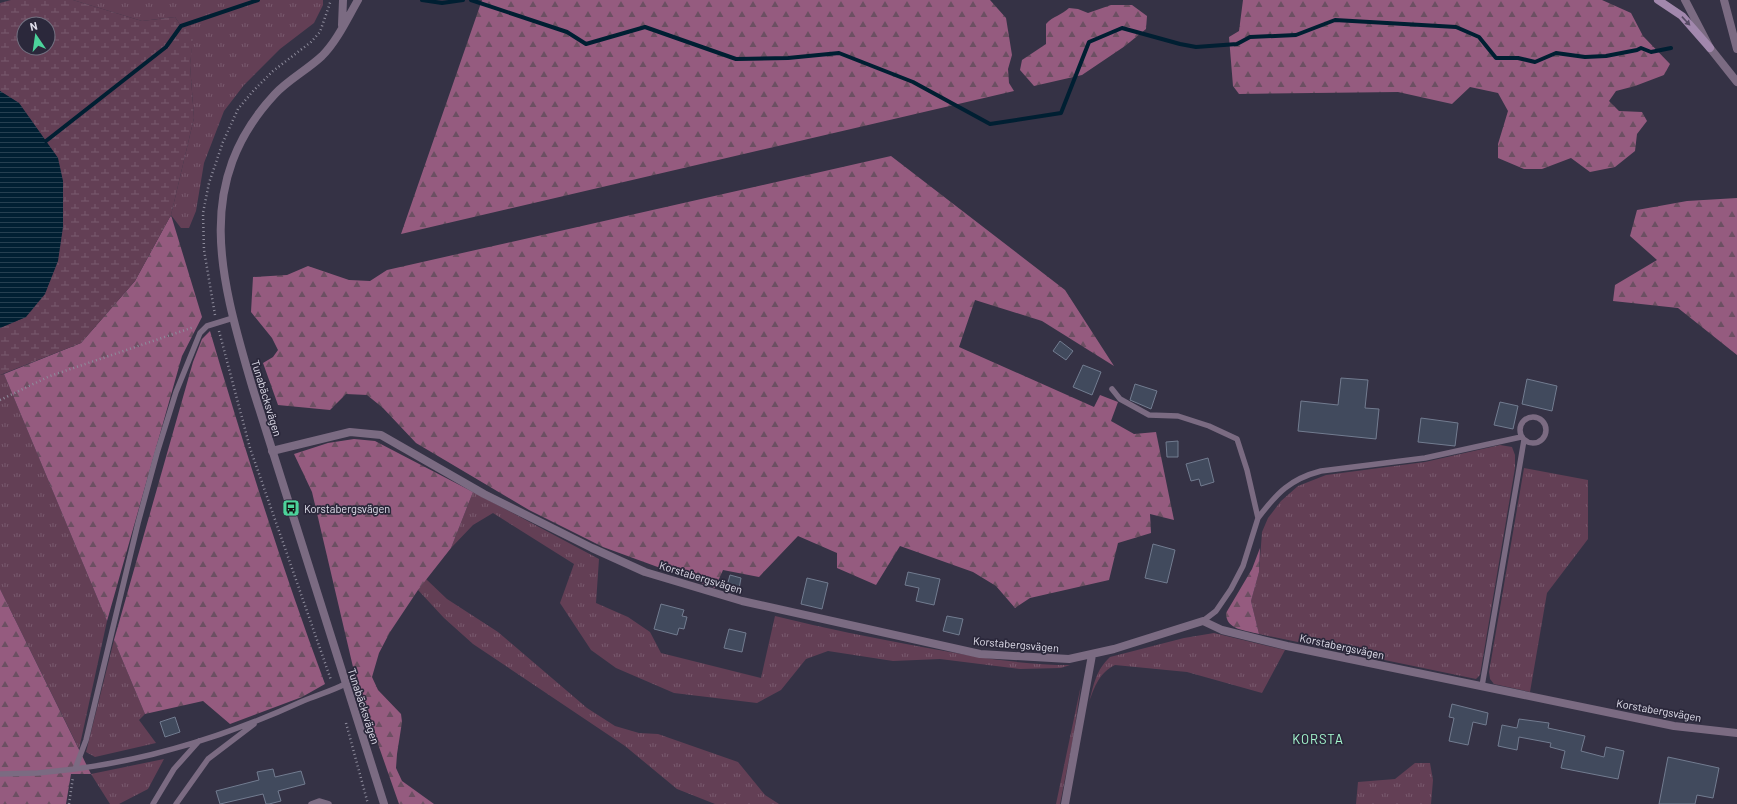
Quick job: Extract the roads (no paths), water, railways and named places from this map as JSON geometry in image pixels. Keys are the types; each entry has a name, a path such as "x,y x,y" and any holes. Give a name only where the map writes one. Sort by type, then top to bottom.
{"main road":[{"path":"1658,0 1682,16 1710,48"}],"street":[{"name":"Tunabäcksvägen","path":"342,25 343,0"},
{"name":"Tunabäcksvägen","path":"358,0 332,44 322,55 275,94 245,135 230,167 221,205 220,235 221,257 233,318 272,451 384,804"},
{"path":"1685,0 1710,48 1737,82"},
{"path":"1724,0 1737,49"},
{"name":"Korstabergsvägen","path":"272,451 350,432 381,435 484,494 592,548 646,572 742,601 980,654 1046,659 1069,659 1092,655 1203,621 1222,630 1287,646 1674,726 1737,733"},
{"path":"1065,804 1092,655"}],"lane":[{"path":"74,769 86,740 138,523 157,453 188,357 200,333 206,326 233,318"},
{"path":"1112,389 1120,399 1149,415 1178,416 1209,426 1237,439 1247,470 1258,518"},
{"path":"1203,621 1216,611 1231,589 1243,566 1258,518 1283,489 1306,475 1329,470 1425,458 1522,438 1532,444 1541,441 1546,433 1544,424 1538,418 1528,418 1524,420 1520,428 1522,438 1482,686"},
{"path":"0,774 38,773 74,769 142,758 257,722 345,684"},
{"path":"176,804 208,759 257,722"},
{"path":"153,804 174,769 200,740"},
{"path":"311,804 319,801 328,804"}],"water":[{"path":"0,91 19,103 58,158 63,181 63,227 58,261 45,294 26,317 0,328"}],"waterway":[{"path":"46,141 166,47 181,26 258,0"},
{"path":"422,0 442,3 463,0"},
{"path":"471,0 567,32 586,44 645,27 736,59 788,58 839,53 913,82 990,124 1061,113 1089,42 1122,28 1196,47 1237,44 1250,37 1296,35 1335,20 1456,27 1479,37 1496,58 1518,58 1535,62 1556,53 1585,57 1606,56 1641,48 1651,52 1671,48"}],"place":[{"name":"Korstabergsvägen","path":"291,508"}],"district":[{"name":"KORSTA","path":"1318,739"}]}
